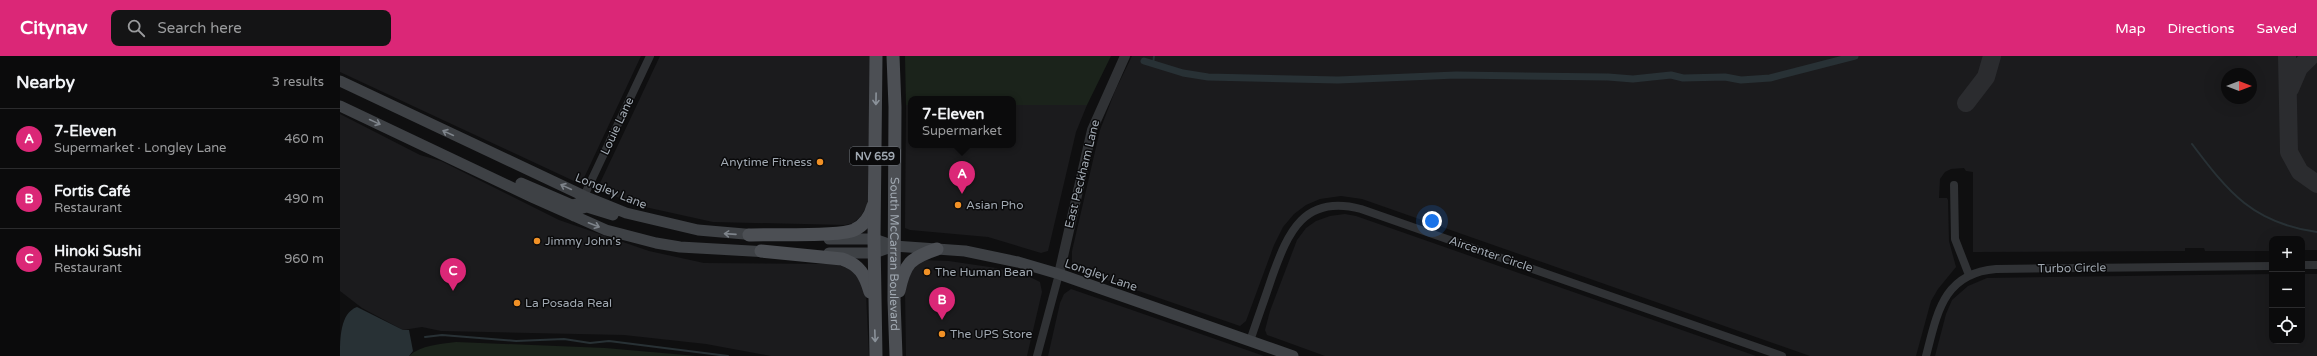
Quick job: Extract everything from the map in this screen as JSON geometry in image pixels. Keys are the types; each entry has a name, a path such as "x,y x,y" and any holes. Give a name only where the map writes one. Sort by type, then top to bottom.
{"main road":[{"name":"South McCarran Boulevard","path":"876,56 874,239 876,356"},
{"name":"South McCarran Boulevard","path":"893,56 895,107 894,322 896,356"},
{"name":"Longley Lane","path":"340,81 584,196 648,220 698,230 749,235 874,239 894,246 937,249 992,256 1059,274 1293,356"},
{"name":"Longley Lane","path":"340,106 470,168 606,230 656,243 717,250 874,253 894,246"},
{"path":"470,168 506,177 572,205 580,203 584,196"},
{"path":"749,235 840,233 853,230 862,225 870,215 875,199"},
{"path":"574,216 578,209 587,207 647,226 673,230 698,230"},
{"path":"894,322 905,268 919,254 937,249"},
{"path":"761,251 852,262 860,268 866,277 875,315"}],"street":[{"name":"Louie Lane","path":"584,196 650,56"},
{"name":"East Peckham Lane","path":"1059,274 1092,130 1125,56"},
{"path":"1954,186 1954,239 1969,275"},
{"name":"Aircenter Circle","path":"1250,341 1290,233 1311,213 1330,206 1340,205 1361,209 1782,356"},
{"path":"2305,266 2317,265"},
{"name":"Turbo Circle","path":"1926,356 1941,304 1953,286 1969,275 1996,269 2269,266"},
{"path":"1037,356 1059,274"}],"shaded area":[{"path":"340,56 641,56 584,178 576,182 340,72"},
{"path":"660,56 870,56 868,203 861,216 853,223 845,225 713,222 636,205 603,191 600,183"},
{"path":"905,56 1111,56 1087,105 1016,105 1016,96 908,96 908,105 906,105"},
{"path":"1132,56 2317,56 2317,250 2305,250 2305,236 2269,236 2269,251 2205,251 2204,248 2185,248 2185,251 1973,252 1973,172 1966,171 1964,168 1951,169 1945,172 1940,179 1939,198 1947,198 1948,200 1949,241 1956,267 1938,289 1931,301 1916,356 1810,356 1362,199 1341,196 1320,199 1306,205 1294,214 1283,227 1274,245 1246,321 1240,326 1075,269 1072,263 1072,251 1100,130 1115,91"},
{"path":"906,105 908,105 908,148 1016,148 1016,105 1087,105 1076,132 1048,251 1041,253 988,237 910,230 905,228"},
{"path":"340,114 420,155 441,161 559,220 649,251 704,263 836,264 855,271 866,294 869,356 771,356 706,344 624,335 441,331 422,327 403,330 362,308 340,291"},
{"path":"1345,214 1356,216 1756,356 1325,356 1267,335 1265,330 1270,311 1297,240 1306,228 1316,221 1330,216"},
{"path":"922,260 949,261 996,268 1026,275 1040,282 1042,292 1027,356 906,356 905,291 912,267"},
{"path":"2269,274 2269,344 2305,344 2305,274 2317,274 2317,356 1935,356 1946,314 1952,300 1968,286 1987,278"},
{"path":"1071,289 1264,356 1048,356 1060,303 1064,294"},
{"path":"357,307 403,330 409,330 413,351 409,356 340,356 340,342 344,321 351,310"},
{"path":"456,342 605,348 697,356 409,356 425,347"}],"waterway":[{"path":"1153,64 1154,56"},
{"path":"1144,61 1183,73 1208,77 1338,80 1456,75 1608,77 1633,79 1671,75 1683,78 1725,77 1741,80 1770,78 1855,56"},
{"path":"2192,144 2218,177 2244,203 2259,213 2276,221 2295,228 2317,232"},
{"path":"425,337 442,335 516,341 564,339 590,343 609,341 728,356"}],"taxiway":[{"path":"1966,103 1986,77 1992,56"},
{"path":"2287,56 2289,152 2300,172 2317,184"},
{"path":"2290,89 2299,68 2311,56"}],"place":[{"name":"Anytime Fitness","path":"820,162"},
{"name":"7-Eleven","path":"962,194"},
{"name":"Asian Pho","path":"958,205"},
{"name":"Jimmy John's","path":"537,241"},
{"name":"The Human Bean","path":"927,272"},
{"name":"Hinoki Sushi","path":"453,291"},
{"name":"La Posada Real","path":"517,303"},
{"name":"Fortis Café","path":"942,320"},
{"name":"The UPS Store","path":"942,334"}]}
